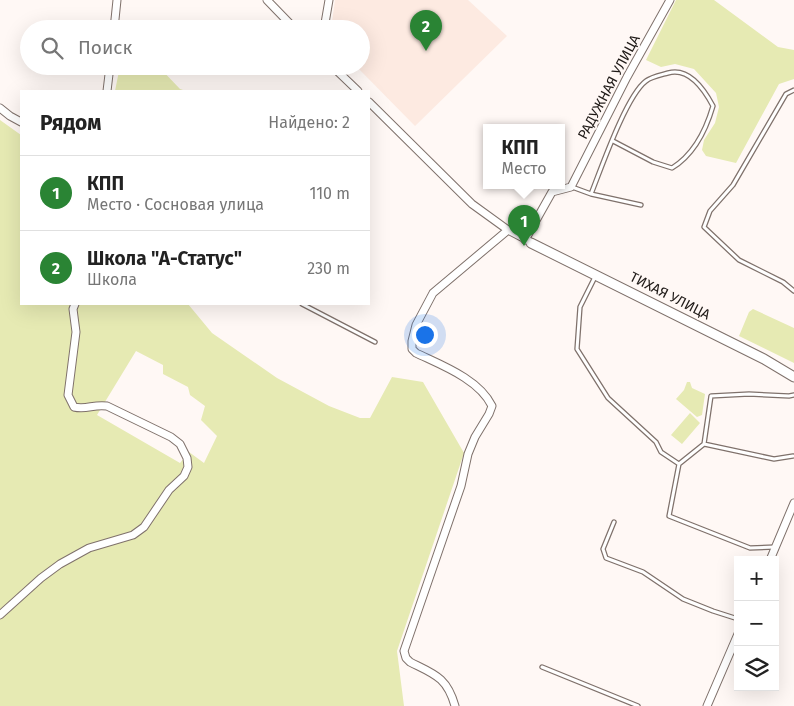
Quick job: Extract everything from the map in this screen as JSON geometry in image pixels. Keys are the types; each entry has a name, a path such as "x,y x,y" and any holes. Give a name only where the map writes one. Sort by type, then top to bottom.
{"street":[{"path":"115,20 118,0"},
{"path":"267,0 286,20"},
{"path":"326,20 329,0"},
{"name":"РАДУЖНАЯ УЛИЦА","path":"571,187 627,77 670,0"},
{"path":"107,90 109,75"},
{"path":"341,75 357,90"},
{"path":"370,103 472,204 508,230 528,241 552,192 563,189"},
{"path":"0,108 20,121"},
{"path":"565,189 571,187"},
{"path":"455,706 452,696 440,678 410,662 406,658 404,650 461,486 472,446 492,406 483,393 468,381 412,349 412,341 416,325 433,293 508,230"},
{"name":"ТИХАЯ УЛИЦА","path":"528,241 764,359 794,377"},
{"path":"0,615 41,578 60,564 88,548 133,535 144,527 169,490 184,476 188,467 187,458 180,444 171,437 107,406 96,404 82,409 74,406 68,395 76,332 72,309 74,305"},
{"path":"772,556 794,503"},
{"path":"707,706 734,643"}],"lane":[{"path":"591,194 613,141 634,96 646,81 675,71 686,74 705,91 713,106 707,126 693,150 683,162 672,168 653,162 613,141"},
{"path":"794,90 786,94 733,185 710,211 704,227 739,260 783,282 794,291"},
{"path":"571,187 591,194 641,205"},
{"path":"596,274 580,307 577,349 608,398 656,442 661,452 679,464"},
{"path":"304,305 375,342"},
{"path":"775,547 750,548 668,516 679,464 704,444 712,396 749,394 794,395"},
{"path":"704,444 774,459 793,456"},
{"path":"614,522 603,549 606,558 643,572 683,599 734,618"},
{"path":"542,667 638,706"}],"shaded area":[{"path":"335,0 468,0 507,36 415,126 365,75 370,75 370,20 332,20"}],"green space":[{"path":"676,0 714,0 778,47 794,50 794,79 779,84 736,163 706,156 702,150 704,140 715,123 719,107 716,93 694,69 675,64 661,67 646,60"},
{"path":"118,75 167,75 183,90 115,90"},
{"path":"0,120 20,134 20,305 189,305 212,333 277,378 329,406 360,418 370,418 392,377 423,382 464,453 397,651 404,706 0,706","holes":["136,351 163,365 163,374 188,387 190,395 205,406 201,420 217,436 204,463 189,452 180,463 97,415"]},
{"path":"753,309 794,328 794,363 739,336 749,312"},
{"path":"687,382 690,382 692,388 705,394 702,415 697,417 676,399 684,390"},
{"path":"690,413 700,423 682,444 671,435"}],"place":[{"name":"Школа \"А-Статус\"","path":"426,51"},
{"name":"КПП","path":"524,246"}]}
